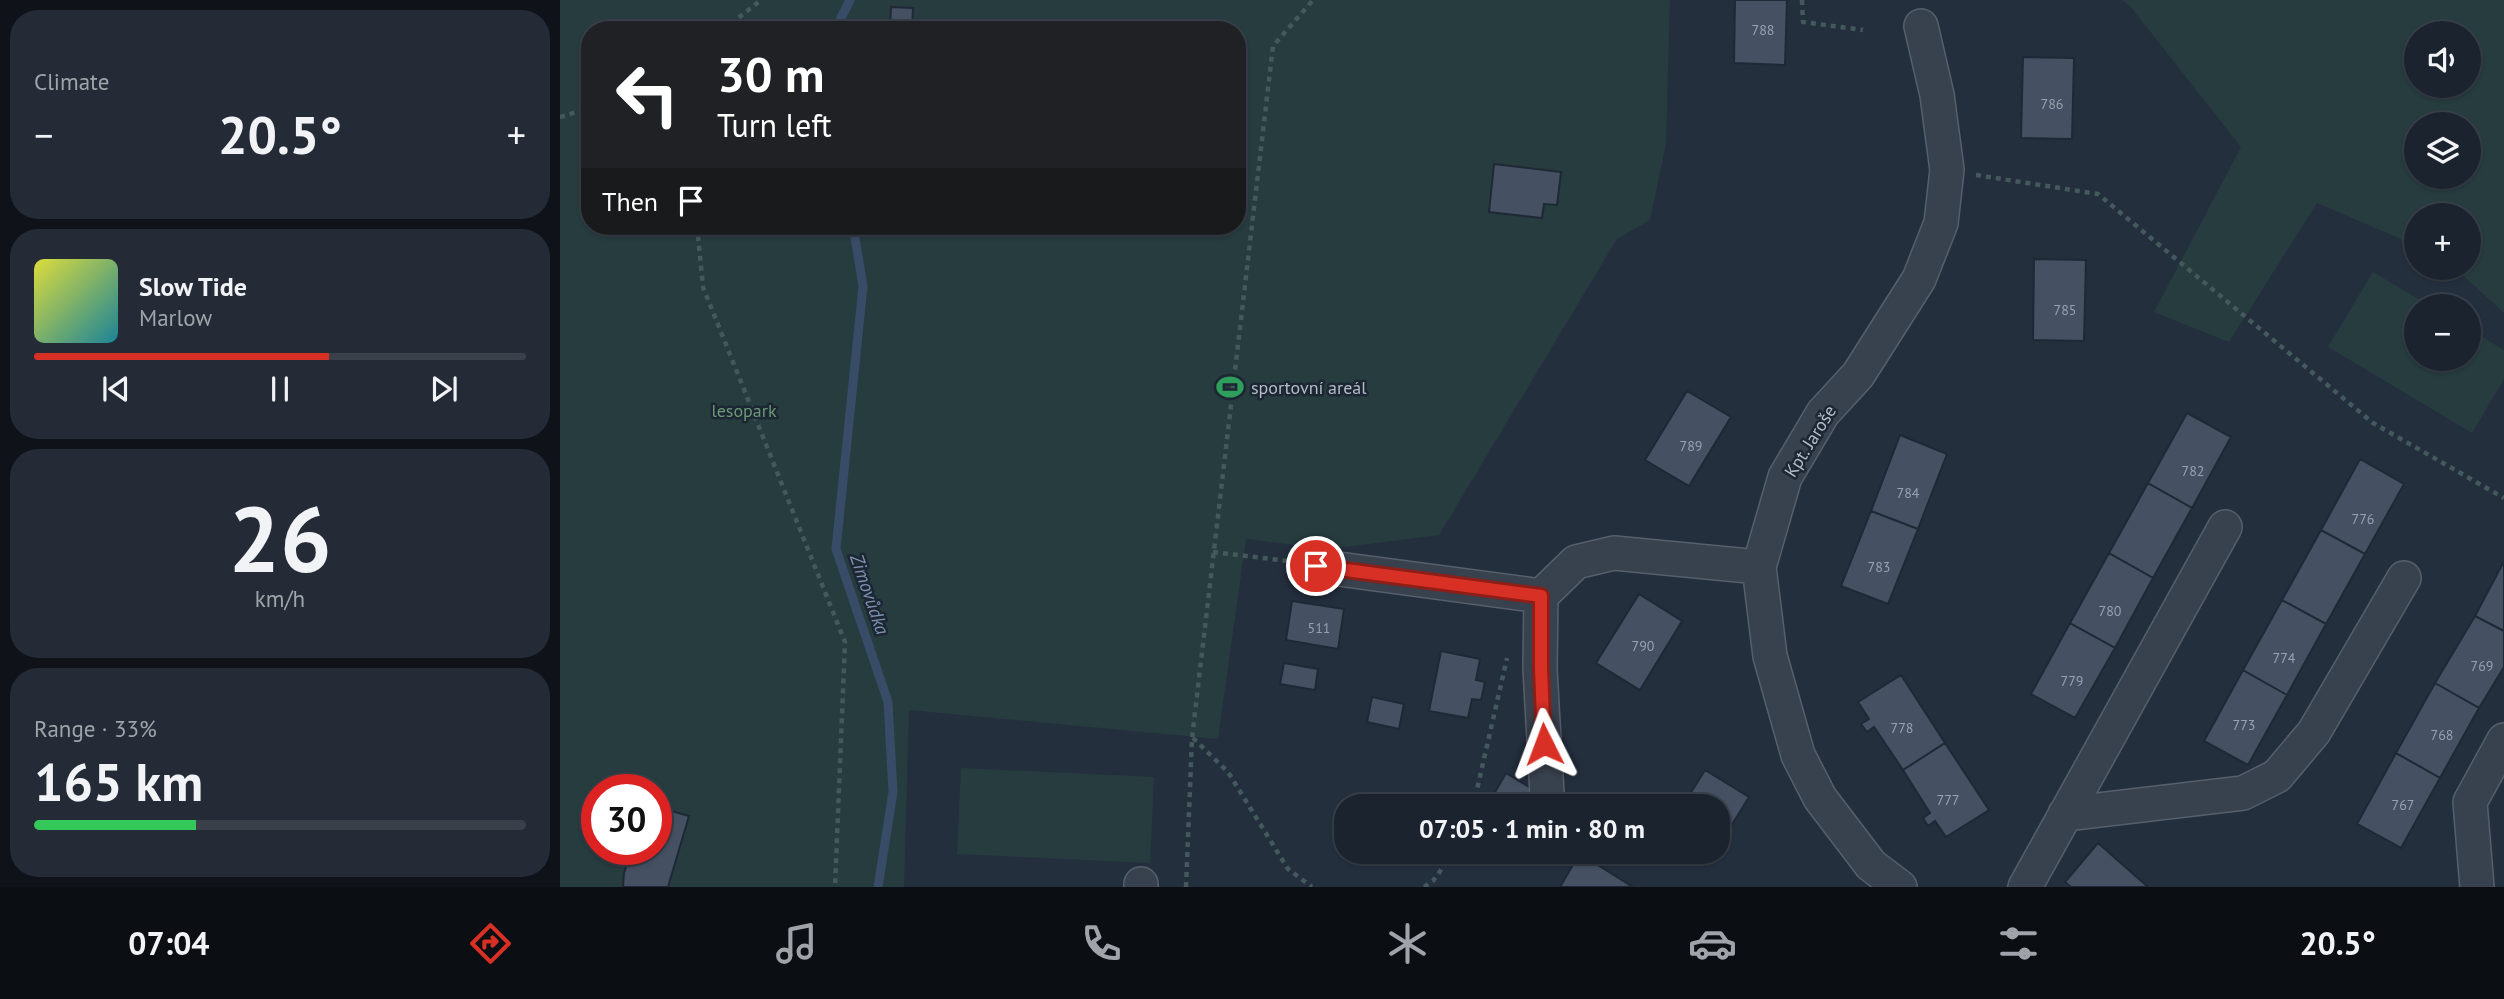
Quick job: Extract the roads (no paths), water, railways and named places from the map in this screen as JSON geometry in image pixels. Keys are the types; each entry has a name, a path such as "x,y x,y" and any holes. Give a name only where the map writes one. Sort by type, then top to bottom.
{"street":[{"name":"Kpt. Jaroše","path":"1900,887 1871,865 1820,798 1798,755 1770,656 1759,567 1785,477 1823,413 1858,375 1919,279 1941,223 1947,170 1937,95 1921,26"},
{"path":"2025,887 2225,527"},
{"path":"1547,794 1541,668 1541,596 1576,562 1615,554 1759,567"},
{"path":"1316,566 1541,596"},
{"path":"2065,814 2243,793 2277,776 2315,732 2404,578"},
{"path":"2477,887 2470,802 2504,740"}],"waterway":[{"name":"Zimovůdka","path":"840,21 850,0"},
{"name":"Zimovůdka","path":"854,235 863,286 836,549 888,702 893,792 878,887"}],"place":[{"name":"sportovní areál","path":"1230,387"}],"park label":[{"name":"lesopark","path":"744,410"}]}
